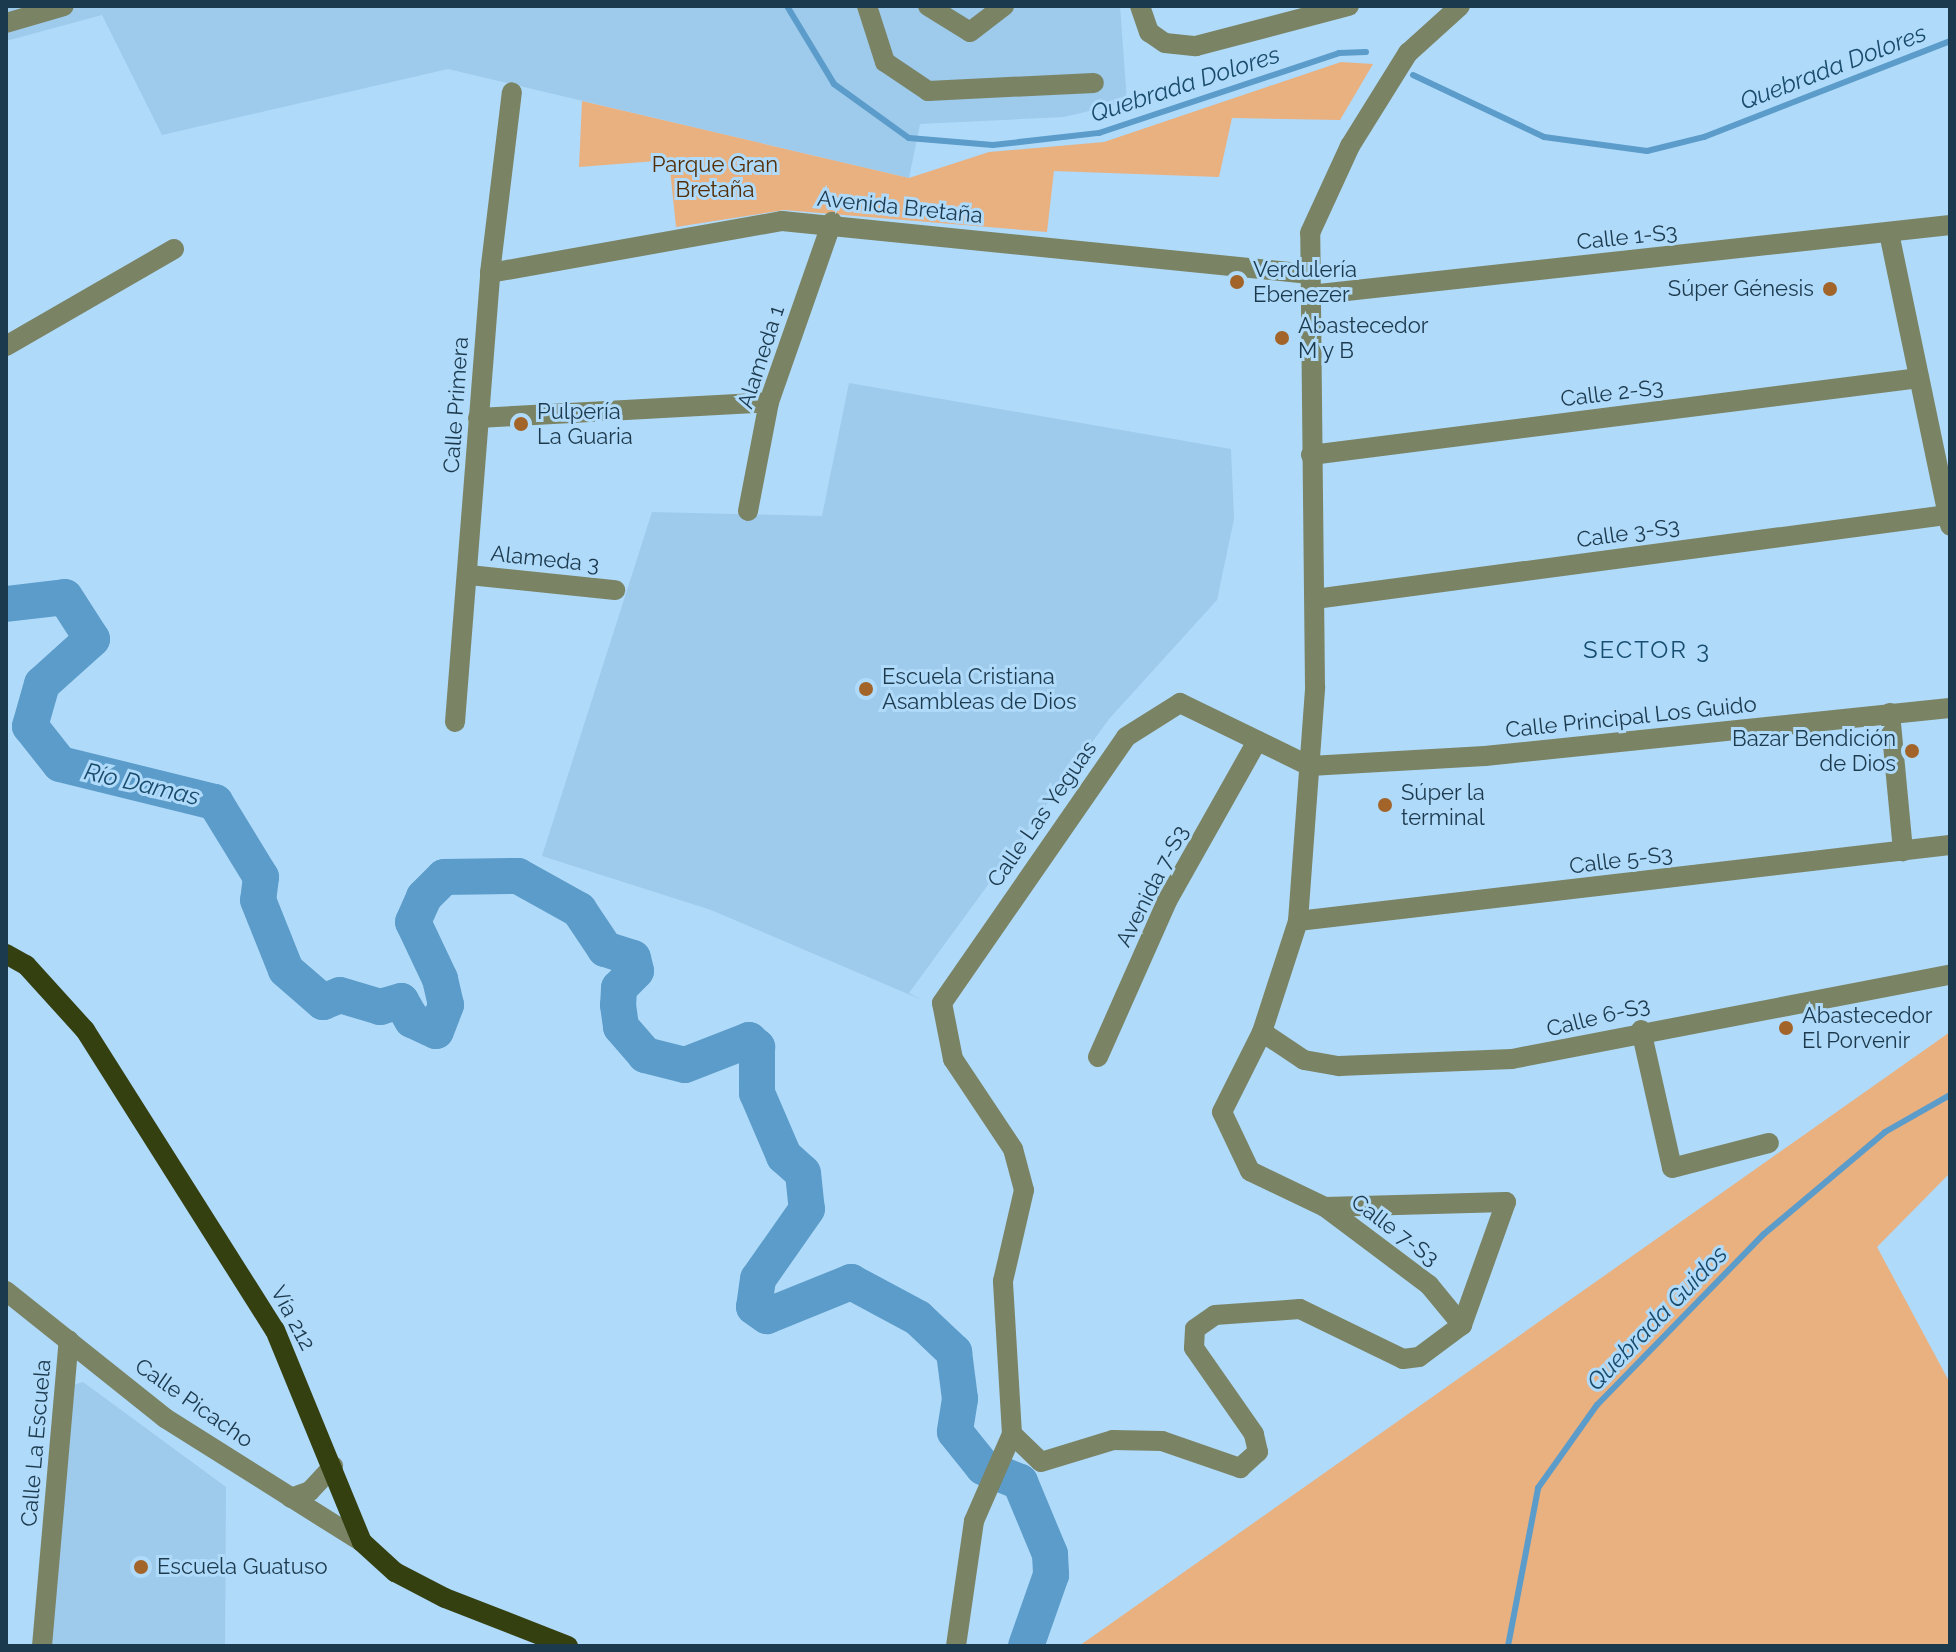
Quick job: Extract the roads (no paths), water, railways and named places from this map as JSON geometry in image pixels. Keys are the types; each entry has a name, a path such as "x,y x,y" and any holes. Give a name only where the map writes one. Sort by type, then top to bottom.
{"main road":[{"name":"Vía 212","path":"6,954 26,965 85,1030 275,1330 362,1542 395,1572 445,1598 568,1646"}],"street":[{"path":"6,23 64,6"},
{"path":"867,6 885,62 928,91 1094,83"},
{"path":"928,6 970,32 1004,6"},
{"path":"1140,6 1149,32 1165,43 1196,46 1349,6"},
{"path":"1310,766 1315,599 1310,233 1350,146 1408,53 1460,6"},
{"name":"Calle Primera","path":"455,722 469,575 490,273 512,92"},
{"name":"Avenida Bretaña","path":"490,273 782,221 832,222 1309,284"},
{"name":"Alameda 1","path":"748,511 769,402 832,222"},
{"name":"Calle 1-S3","path":"1309,284 1950,225"},
{"path":"1889,233 1948,521"},
{"path":"6,346 174,249"},
{"name":"Calle 2-S3","path":"1311,455 1919,378"},
{"path":"478,418 769,402"},
{"name":"Calle 3-S3","path":"1315,599 1948,521"},
{"name":"Alameda 3","path":"469,575 615,590"},
{"name":"Calle Principal Los Guido","path":"1310,766 1485,756 1916,712 1950,692"},
{"name":"Calle Las Yeguas","path":"1012,1434 1002,1309 1021,1170 953,1059 942,1003 1090,779 1157,710 1180,703 1310,766"},
{"path":"1916,712 1950,708"},
{"path":"1890,713 1903,851"},
{"name":"Avenida 7-S3","path":"1098,1057 1167,901 1257,741"},
{"name":"Calle 7-S3","path":"1310,766 1298,921 1262,1032 1228,1092 1226,1130 1250,1171 1269,1185 1325,1207 1429,1285 1462,1325"},
{"name":"Calle 5-S3","path":"1298,921 1950,845"},
{"name":"Calle 6-S3","path":"1262,1032 1304,1060 1339,1066 1561,1054 1641,1030 1950,975"},
{"path":"1641,1030 1672,1168 1769,1143"},
{"path":"956,1646 961,1575 987,1485 1012,1434 1041,1462 1113,1440 1162,1441 1240,1468 1258,1452 1254,1434 1194,1348 1195,1329 1215,1315 1300,1309 1403,1359 1419,1357 1462,1325 1506,1202 1325,1207"},
{"name":"Calle Picacho","path":"6,1291 165,1418 362,1542"},
{"name":"Calle La Escuela","path":"42,1646 69,1340"},
{"path":"291,1498 310,1491 333,1466"}],"waterway":[{"name":"Quebrada Dolores","path":"787,6 834,84 909,138 993,145 1099,133 1339,53 1366,52"},
{"name":"Quebrada Dolores","path":"1413,75 1544,137 1647,151 1704,137 1950,41"},
{"name":"Río Damas","path":"6,604 65,597 92,639 42,684 30,726 60,764 215,802 261,877 258,900 286,970 323,1002 340,995 380,1007 401,1001 412,1020 436,1031 446,1005 440,979 413,922 424,897 444,877 518,876 579,910 605,949 633,958 636,971 619,988 618,1005 621,1027 645,1055 685,1065 749,1040 757,1047 757,1093 784,1156 803,1173 807,1209 758,1279 754,1307 767,1316 851,1282 918,1318 954,1352 960,1399 955,1432 983,1467 1020,1482 1050,1554 1051,1575 1026,1646"},
{"name":"Quebrada Guidos","path":"1508,1646 1538,1488 1597,1405 1764,1234 1885,1132 1950,1095"}],"place":[{"name":"Verdulería Ebenezer","path":"1237,282"},
{"name":"Súper Génesis","path":"1830,289"},
{"name":"Abastecedor M y B","path":"1282,338"},
{"name":"Pulpería La Guaria","path":"521,424"},
{"name":"Escuela Cristiana Asambleas de Dios","path":"866,689"},
{"name":"Bazar Bendición de Dios","path":"1912,751"},
{"name":"Súper la terminal","path":"1385,805"},
{"name":"Abastecedor El Porvenir","path":"1786,1028"},
{"name":"Escuela Guatuso","path":"141,1567"}],"district":[{"name":"SECTOR 3","path":"1647,650"}],"park label":[{"name":"Parque Gran Bretaña","path":"715,176"}]}
